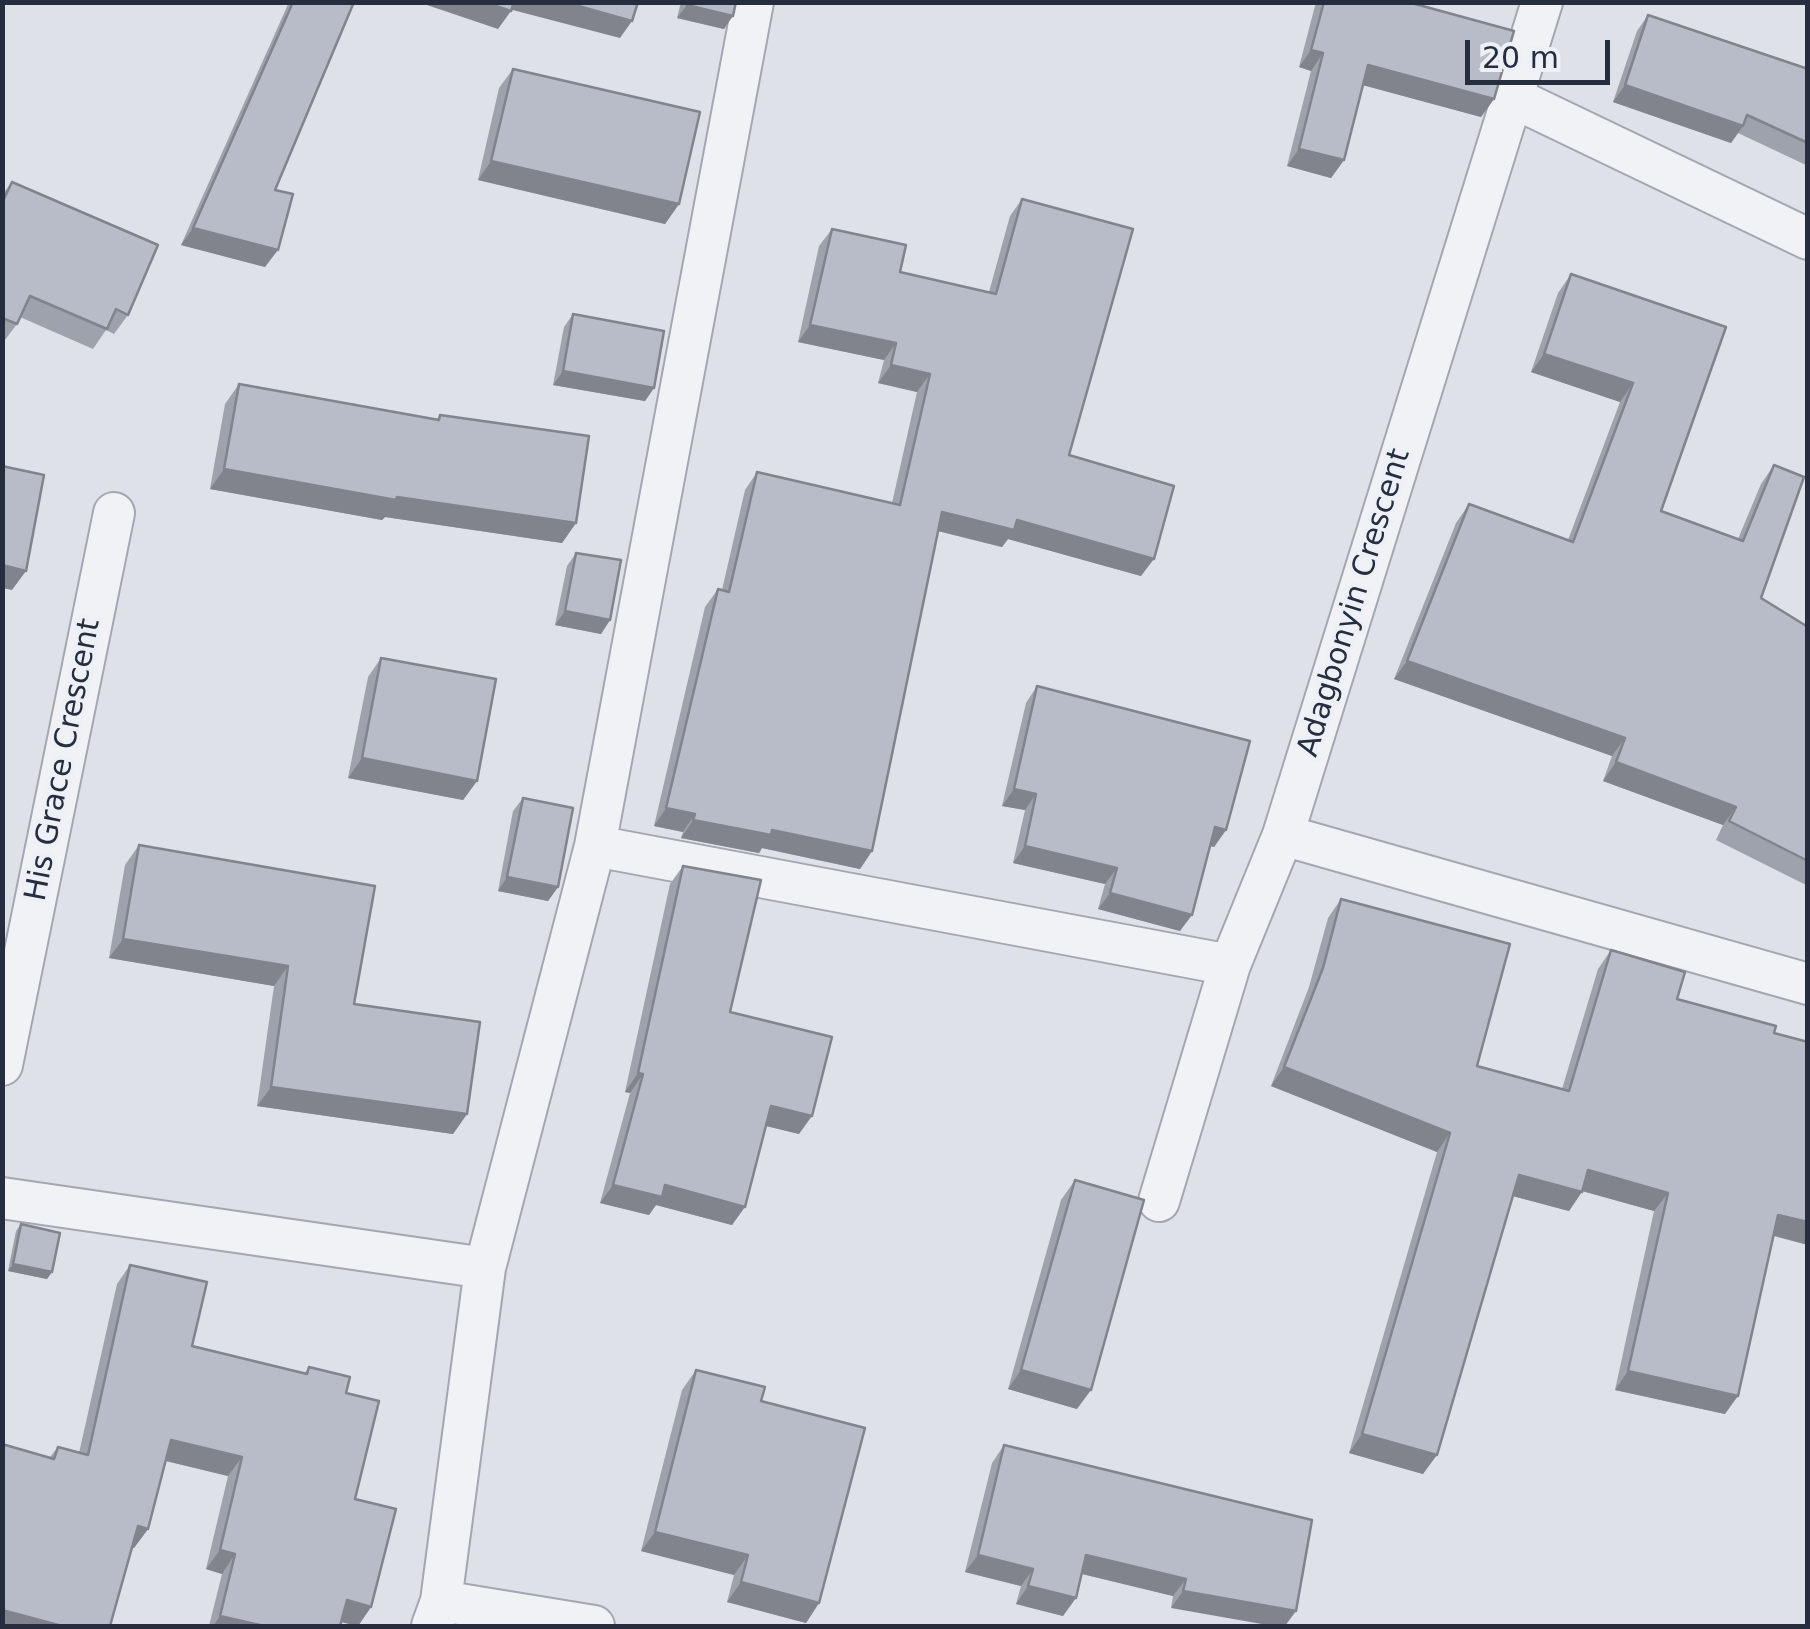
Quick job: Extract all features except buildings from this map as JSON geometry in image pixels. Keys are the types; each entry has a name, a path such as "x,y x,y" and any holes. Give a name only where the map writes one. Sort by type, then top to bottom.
{"street":[{"path":"594,1626 436,1614 485,1268 595,846 752,2"},
{"name":"Adagbonyin Crescent","path":"1159,1201 1230,965 1282,835 1542,2"},
{"path":"1514,98 1808,239"},
{"name":"His Grace Crescent","path":"2,1066 114,513"},
{"path":"1282,835 1808,984"},
{"path":"595,846 1230,965"},
{"path":"2,1198 485,1268"}]}
